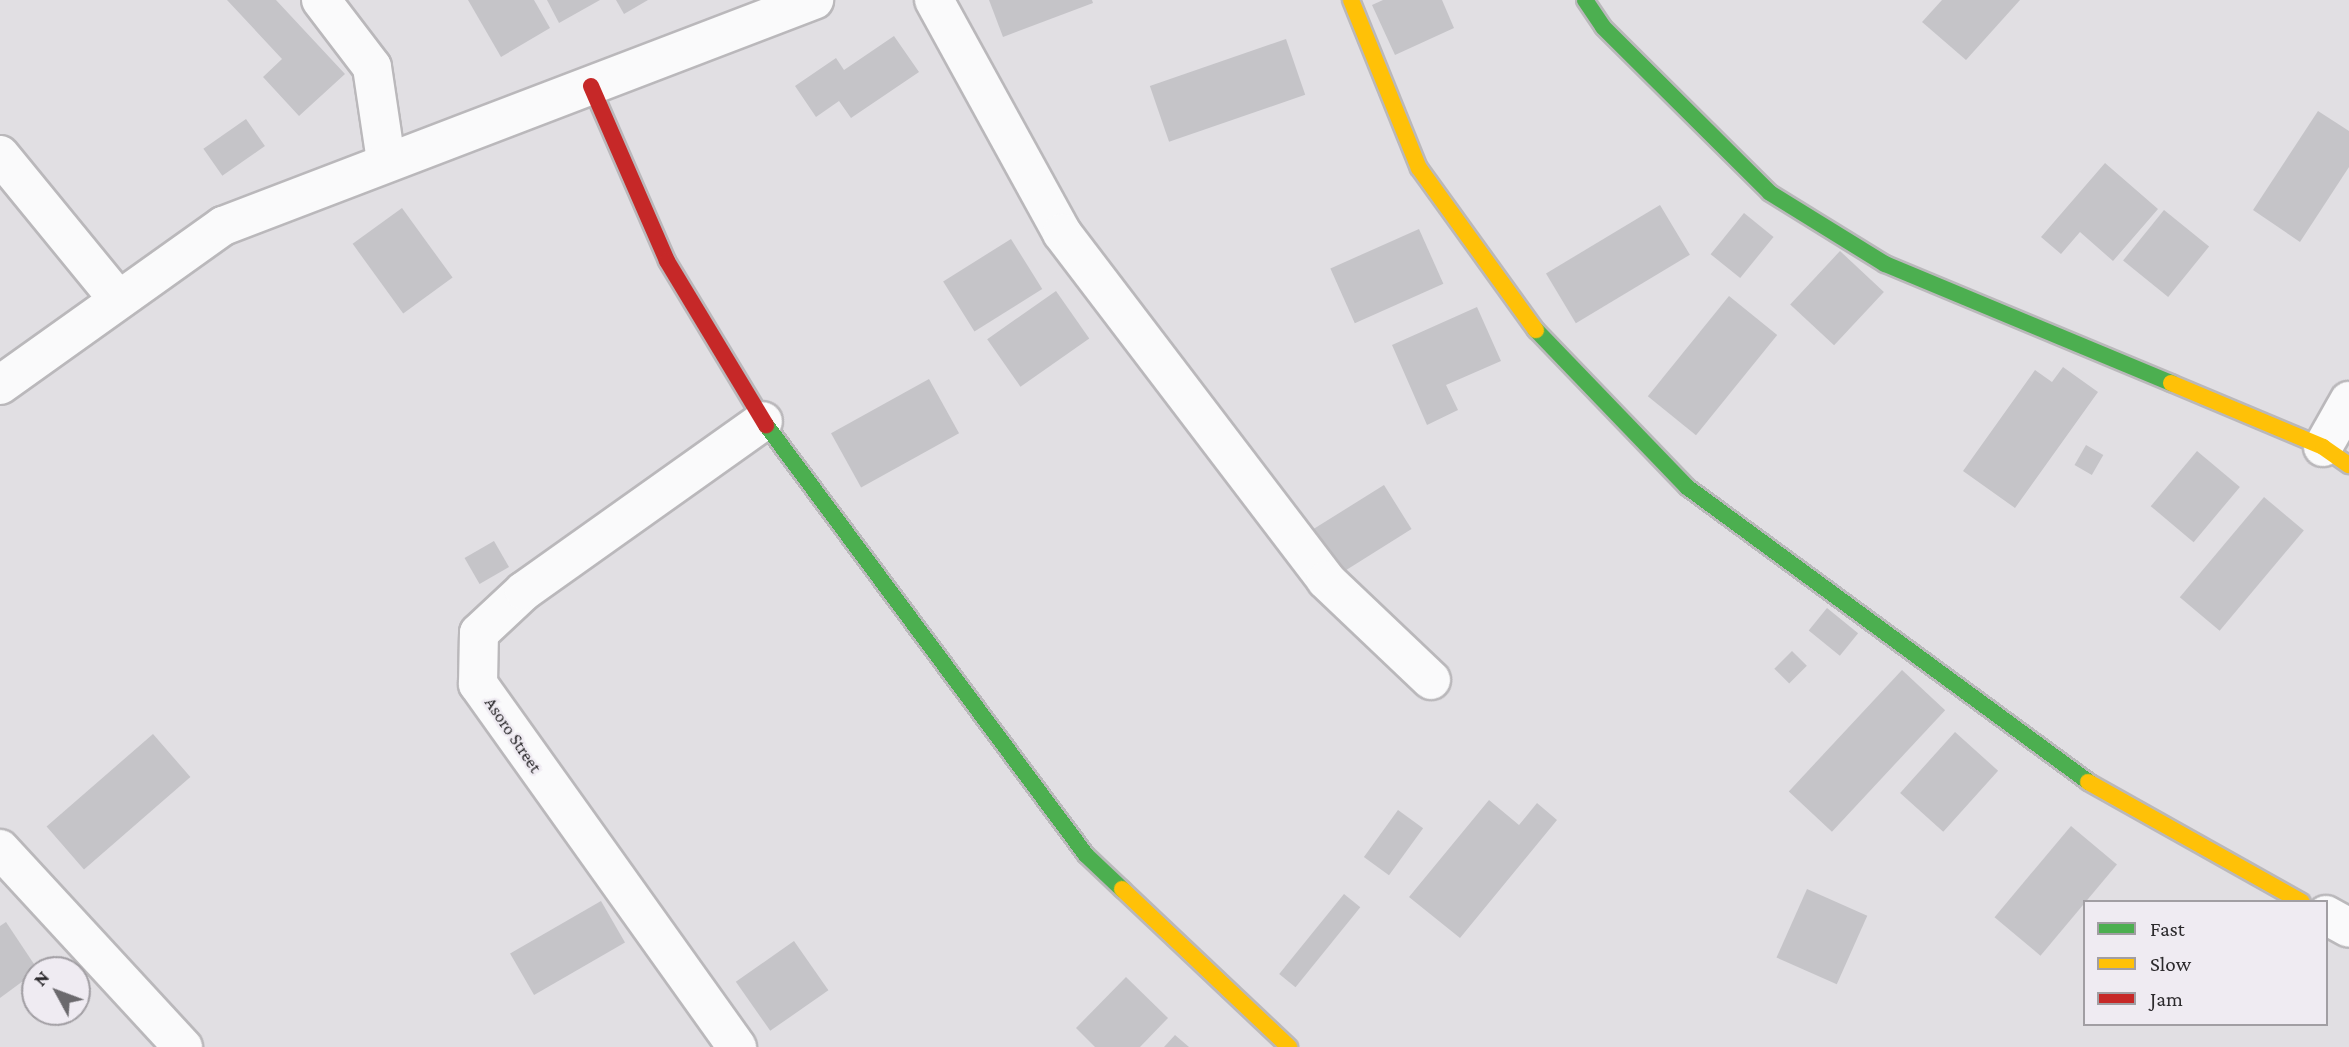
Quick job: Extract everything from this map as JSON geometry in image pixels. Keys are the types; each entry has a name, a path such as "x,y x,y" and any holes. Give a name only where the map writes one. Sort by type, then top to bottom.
{"street":[{"path":"321,0 372,67 386,161"},
{"path":"0,385 117,298 223,226 386,161 814,0"},
{"path":"934,0 1062,233 1326,580 1431,680"},
{"path":"1351,0 1419,168 1547,346 1686,487 2073,774 2298,900"},
{"path":"1585,0 1603,27 1770,193 1885,264 2336,456 2349,401"},
{"path":"591,86 667,261 764,421 1086,855 1289,1047"},
{"path":"0,155 117,298"},
{"name":"Asoro Street","path":"737,1047 478,684 480,633 524,591 764,421"},
{"path":"0,849 183,1047"},
{"path":"2328,916 2349,928"}],"building":[{"path":"227,0 276,0 345,74 299,116 263,77 282,59"},
{"path":"468,0 534,0 550,28 501,57"},
{"path":"547,0 600,0 559,23"},
{"path":"616,0 648,0 624,14"},
{"path":"989,0 1092,0 1093,3 1003,37"},
{"path":"1383,0 1442,0 1454,28 1395,55 1372,5"},
{"path":"1942,0 2020,0 1966,60 1922,22"},
{"path":"894,36 919,72 851,118 839,101 816,117 795,86 836,58 844,70"},
{"path":"1286,39 1305,95 1169,142 1150,86"},
{"path":"2318,111 2349,131 2349,167 2300,242 2253,210"},
{"path":"246,119 265,146 222,176 203,149"},
{"path":"2105,163 2158,209 2113,261 2080,232 2061,254 2041,237"},
{"path":"1660,205 1690,255 1576,323 1546,274"},
{"path":"402,208 453,278 403,313 353,244"},
{"path":"2164,210 2209,247 2168,297 2123,261"},
{"path":"1744,213 1774,237 1740,278 1711,254"},
{"path":"1419,229 1443,284 1355,323 1330,268"},
{"path":"1011,239 1042,289 974,331 943,281"},
{"path":"1840,251 1884,292 1834,345 1790,304"},
{"path":"1056,291 1089,339 1020,387 987,339"},
{"path":"1729,296 1777,335 1696,435 1648,396"},
{"path":"1477,307 1501,361 1446,385 1458,410 1427,425 1392,345"},
{"path":"2063,367 2098,392 2015,508 1963,471 2035,370 2052,382"},
{"path":"929,379 959,433 861,488 831,433"},
{"path":"2086,445 2103,455 2092,475 2074,465"},
{"path":"2197,451 2240,487 2194,542 2151,506"},
{"path":"1384,485 1412,529 1333,578 1305,534"},
{"path":"2264,497 2304,530 2220,631 2180,597"},
{"path":"494,541 509,567 480,584 465,558"},
{"path":"1827,608 1858,633 1840,656 1809,631"},
{"path":"1792,651 1807,666 1789,684 1774,669"},
{"path":"1902,670 1945,710 1832,832 1789,791"},
{"path":"1955,732 1998,771 1943,832 1900,793"},
{"path":"153,734 190,777 84,870 47,827"},
{"path":"1489,800 1519,825 1537,803 1557,820 1460,938 1409,897"},
{"path":"1398,810 1423,828 1389,875 1364,857"},
{"path":"2071,826 2117,865 2087,900 2083,900 2083,905 2040,956 1995,917"},
{"path":"1807,889 1867,916 1837,984 1776,958"},
{"path":"1344,894 1360,907 1296,987 1279,974"},
{"path":"601,901 625,943 534,995 510,954"},
{"path":"6,922 29,956 21,956 21,983 0,998 0,926"},
{"path":"794,941 828,990 770,1031 736,982"},
{"path":"1126,977 1168,1018 1140,1047 1095,1047 1076,1028"},
{"path":"1175,1035 1189,1047 1164,1047"}],"traffic: fast":[{"path":"1585,0 1603,27 1770,193 1885,264 2171,383"},
{"path":"1536,330 1687,487 2088,782"},
{"path":"766,425 1086,855 1122,889"}],"traffic: slow":[{"path":"1351,0 1419,168 1536,330"},
{"path":"2171,383 2323,447 2349,465"},
{"path":"2088,782 2298,900"},
{"path":"1122,889 1289,1047"}],"traffic: jam":[{"path":"591,86 667,261 766,425"}]}
